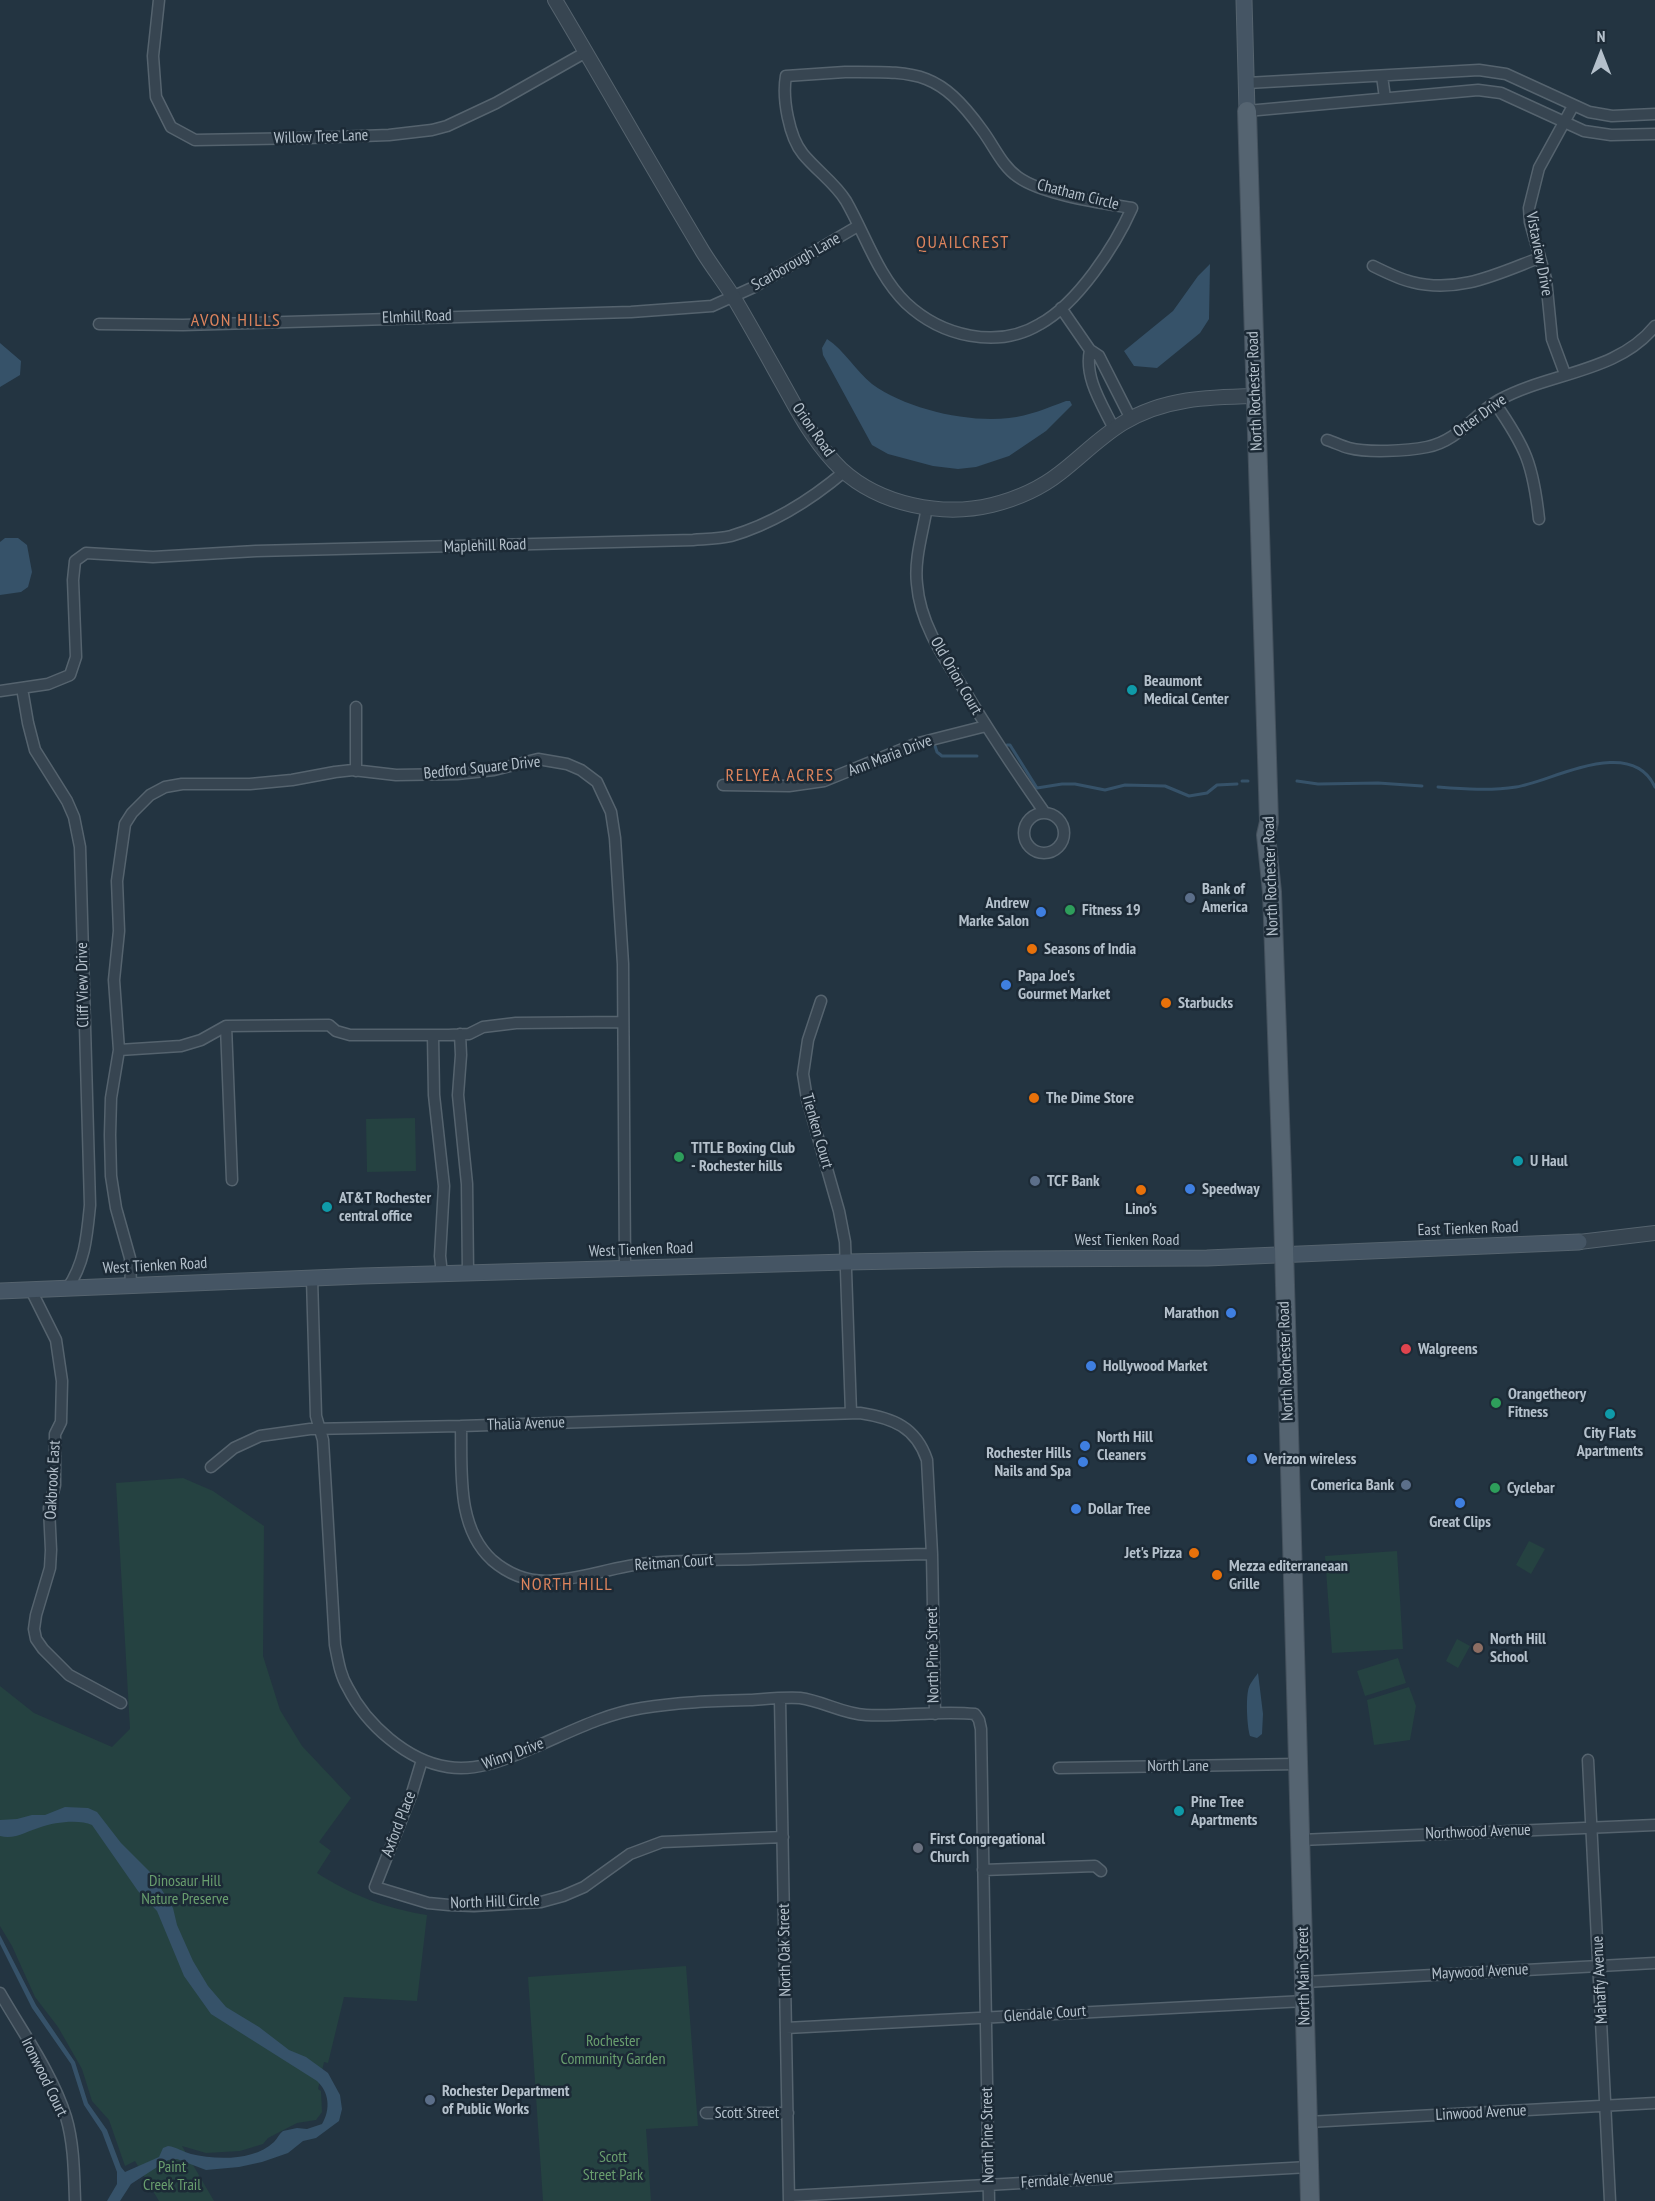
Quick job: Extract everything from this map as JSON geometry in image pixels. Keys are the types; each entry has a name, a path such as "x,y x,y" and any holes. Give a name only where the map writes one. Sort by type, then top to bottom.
{"main road":[{"name":"North Rochester Road","path":"1244,0 1269,822 1266,835 1272,892 1297,1758"},
{"name":"East Tienken Road","path":"1283,1255 1579,1242"},
{"name":"West Tienken Road","path":"0,1291 625,1268 1003,1258 1206,1258 1283,1255"},
{"name":"North Main Street","path":"1297,1758 1310,2201"}],"street":[{"name":"Willow Tree Lane","path":"159,0 153,56 156,97 171,127 195,140 389,135 432,130 447,126 495,103 586,52"},
{"name":"Orion Road","path":"555,0 704,254 734,297 800,415 821,447 864,486 906,502 927,507 943,510 970,509 1020,497 1058,475 1114,429 1150,409 1179,400 1255,396"},
{"path":"1247,83 1479,70 1506,74 1589,112 1612,116 1655,114"},
{"name":"Chatham Circle","path":"885,72 907,74 933,81 954,96 983,131 1003,161 1021,179 1054,192 1132,208 1122,231 1110,250 1062,308 1040,324 1016,334 980,337 954,332 918,314 904,302 881,269 858,226 839,191 797,146 785,96 786,76 885,72"},
{"path":"1382,76 1385,98"},
{"path":"1247,111 1478,90 1501,93 1584,131 1611,135 1655,134"},
{"name":"Vistaview Drive","path":"1564,374 1552,339 1546,279 1530,222 1529,208 1539,168 1573,106"},
{"name":"Scarborough Lane","path":"734,297 858,226"},
{"path":"1373,266 1410,282 1429,286 1473,283 1539,258"},
{"name":"Elmhill Road","path":"99,324 183,325 631,312 712,306 734,297"},
{"path":"1062,308 1090,350 1099,356 1131,419"},
{"name":"Otter Drive","path":"1327,440 1351,448 1376,450 1427,447 1444,442 1458,434 1495,402 1516,391 1618,356 1636,345 1655,326"},
{"path":"1090,350 1087,361 1091,382 1114,429"},
{"path":"1495,402 1527,454 1535,484 1539,519"},
{"name":"Maplehill Road","path":"22,688 48,684 69,675 76,657 75,561 86,553 153,557 256,551 693,540 729,536 775,518 810,499 845,471"},
{"name":"Old Orion Court","path":"927,507 917,568 918,598 935,643 986,726 1045,813"},
{"path":"0,691 22,688"},
{"name":"Cliff View Drive","path":"22,688 35,750 67,801 74,817 80,847 90,1205 85,1246 78,1274 67,1289"},
{"path":"356,707 356,771"},
{"name":"Ann Maria Drive","path":"723,785 789,786 825,781 915,744 986,726"},
{"name":"Bedford Square Drive","path":"131,1285 130,1258 116,1208 111,1176 111,1098 119,1050 114,981 119,931 117,881 125,824 132,813 150,795 165,787 182,784 250,784 356,771 406,775 457,774 494,770 538,759 567,764 581,770 597,782 611,812 615,838 623,964 625,1268"},
{"path":"1031,818 1045,813 1058,818 1064,830 1062,843 1054,851 1036,852 1026,843 1024,830 1031,818 1032,796"},
{"name":"Tienken Court","path":"821,1001 808,1040 803,1074 807,1099 839,1211 846,1262"},
{"path":"119,1050 181,1046 201,1040 226,1026 329,1025 336,1031 350,1035 433,1035 468,1034 483,1028 516,1023 623,1022"},
{"path":"226,1026 232,1180"},
{"path":"460,1034 458,1095 467,1184 468,1273"},
{"path":"433,1035 434,1095 444,1186 440,1256 442,1274"},
{"name":"East Tienken Road","path":"1579,1242 1655,1233"},
{"path":"846,1262 851,1413"},
{"name":"Winry Drive","path":"312,1278 316,1417 324,1440 335,1645 340,1671 348,1689 363,1711 403,1748 422,1760 448,1767 471,1768 506,1759 599,1720 641,1708 694,1702 806,1700 858,1714 935,1714"},
{"name":"Oakbrook East","path":"31,1290 56,1340 62,1382 61,1422 55,1434 55,1485 49,1508 50,1568 36,1615 34,1629 36,1639 69,1675 122,1703"},
{"name":"Thalia Avenue","path":"211,1467 234,1448 260,1436 320,1428 461,1426 851,1413"},
{"name":"North Pine Street","path":"851,1413 875,1415 906,1427 922,1446 927,1460 929,1485 935,1714 975,1714 979,1720 989,2201"},
{"name":"Reitman Court","path":"461,1426 463,1494 467,1520 476,1541 492,1560 525,1579 544,1581 565,1579 649,1563 932,1554"},
{"name":"North Oak Street","path":"780,1699 789,2198"},
{"name":"North Lane","path":"1059,1768 1297,1758"},
{"name":"Axford Place","path":"375,1887 422,1760"},
{"name":"Mahaffy Avenue","path":"1588,1760 1610,2201"},
{"name":"Northwood Avenue","path":"1300,1840 1655,1826"},
{"name":"North Hill Circle","path":"375,1887 428,1903 449,1905 474,1906 541,1902 584,1887 630,1854 662,1842 783,1837"},
{"path":"983,1870 1095,1866 1101,1871"},
{"name":"Maywood Avenue","path":"1304,1982 1655,1963"},
{"name":"Ironwood Court","path":"0,1994 49,2078 66,2118 72,2149 75,2201"},
{"name":"Glendale Court","path":"786,2028 1305,2001"},
{"name":"Linwood Avenue","path":"1308,2122 1655,2103"},
{"name":"Scott Street","path":"706,2114 788,2113"},
{"name":"Ferndale Avenue","path":"789,2198 1309,2167"}],"green space":[{"path":"415,1118 416,1171 367,1172 366,1119"},
{"name":"Dinosaur Hill Nature Preserve","path":"183,1478 213,1491 264,1526 263,1656 280,1710 302,1746 351,1798 319,1842 331,1851 317,1873 370,1900 397,1909 427,1915 417,2001 344,1997 328,2063 324,2062 318,2089 321,2091 322,2112 316,2120 297,2123 268,2138 263,2144 240,2151 206,2153 182,2146 214,2201 159,2201 135,2161 125,2166 109,2120 92,2101 82,2069 58,2027 35,1997 12,1946 0,1926 0,1686 34,1713 112,1747 130,1729 116,1483"},
{"path":"1529,1541 1545,1549 1531,1574 1516,1565"},
{"path":"1397,1551 1403,1649 1332,1653 1325,1556"},
{"path":"1457,1639 1470,1646 1458,1668 1446,1661"},
{"path":"1398,1658 1406,1683 1365,1696 1357,1671"},
{"path":"1409,1687 1416,1706 1410,1740 1374,1745 1367,1700"},
{"name":"Rochester Community Garden","path":"686,1966 698,2126 646,2129 651,2201 543,2201 528,1977"}],"water":[{"path":"1210,264 1209,319 1200,333 1157,368 1134,366 1124,351 1173,311 1198,276"},
{"path":"827,339 872,384 902,401 919,407 957,416 993,419 1024,415 1066,401 1070,401 1072,405 1046,431 1009,456 976,467 958,469 933,466 888,454 872,445 823,355 822,348"},
{"path":"0,343 21,361 20,375 0,387"},
{"path":"5,538 18,538 27,545 32,572 28,587 21,592 0,595 0,542"},
{"path":"1258,1673 1263,1714 1262,1734 1257,1738 1250,1736 1247,1701 1249,1686"},
{"path":"65,1807 88,1808 97,1812 121,1843 152,1874 173,1908 177,1925 193,1961 208,1986 226,2007 259,2027 289,2050 306,2057 328,2073 340,2095 342,2109 339,2121 316,2138 303,2141 288,2153 262,2162 206,2170 177,2159 168,2160 131,2184 120,2201 107,2201 117,2184 117,2172 102,2132 84,2105 71,2064 32,2008 0,1944 0,1935 36,2005 75,2062 88,2103 107,2130 125,2172 159,2157 163,2148 168,2146 191,2154 223,2158 256,2153 274,2142 283,2131 297,2128 307,2129 322,2124 328,2107 324,2090 317,2081 211,2014 184,1976 157,1911 138,1891 92,1825 81,1822 60,1823 46,1825 16,1836 0,1836 0,1820 45,1815"}],"waterway":[{"path":"1007,745 1010,745 1037,788 1062,784 1105,790 1125,785 1165,786 1189,796 1207,793 1217,785 1237,784"},
{"path":"935,746 937,752 942,756 977,756"},
{"path":"1438,787 1467,789 1516,787 1590,765 1610,763 1628,764 1644,772 1655,787"},
{"path":"1242,781 1248,781"},
{"path":"1297,781 1318,784 1378,783 1422,786"}],"place":[{"name":"Beaumont Medical Center","path":"1132,690"},
{"name":"Bank of America","path":"1190,898"},
{"name":"Fitness 19","path":"1070,910"},
{"name":"Andrew Marke Salon","path":"1041,912"},
{"name":"Seasons of India","path":"1032,949"},
{"name":"Papa Joe's Gourmet Market","path":"1006,985"},
{"name":"Starbucks","path":"1166,1003"},
{"name":"The Dime Store","path":"1034,1098"},
{"name":"TITLE Boxing Club - Rochester hills","path":"679,1157"},
{"name":"U Haul","path":"1518,1161"},
{"name":"TCF Bank","path":"1035,1181"},
{"name":"Speedway","path":"1190,1189"},
{"name":"Lino's","path":"1141,1190"},
{"name":"AT&T Rochester central office","path":"327,1207"},
{"name":"Marathon","path":"1231,1313"},
{"name":"Walgreens","path":"1406,1349"},
{"name":"Hollywood Market","path":"1091,1366"},
{"name":"Orangetheory Fitness","path":"1496,1403"},
{"name":"City Flats Apartments","path":"1610,1414"},
{"name":"North Hill Cleaners","path":"1085,1446"},
{"name":"Verizon wireless","path":"1252,1459"},
{"name":"Rochester Hills Nails and Spa","path":"1083,1462"},
{"name":"Comerica Bank","path":"1406,1485"},
{"name":"Cyclebar","path":"1495,1488"},
{"name":"Great Clips","path":"1460,1503"},
{"name":"Dollar Tree","path":"1076,1509"},
{"name":"Jet's Pizza","path":"1194,1553"},
{"name":"Mezza editerraneaan Grille","path":"1217,1575"},
{"name":"North Hill School","path":"1478,1648"},
{"name":"Pine Tree Apartments","path":"1179,1811"},
{"name":"First Congregational Church","path":"918,1848"},
{"name":"Rochester Department of Public Works","path":"430,2100"}],"district":[{"name":"QUAILCREST","path":"963,243"},
{"name":"AVON HILLS","path":"236,321"},
{"name":"RELYEA ACRES","path":"780,776"},
{"name":"NORTH HILL","path":"567,1585"}],"park label":[{"name":"Scott Street Park","path":"613,2166"},
{"name":"Paint Creek Trail","path":"172,2176"}]}
